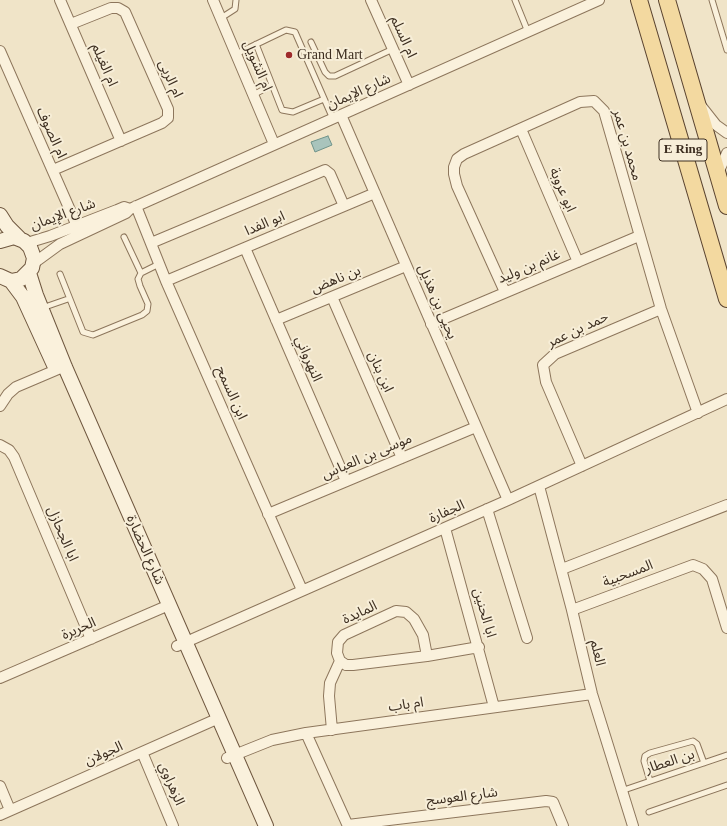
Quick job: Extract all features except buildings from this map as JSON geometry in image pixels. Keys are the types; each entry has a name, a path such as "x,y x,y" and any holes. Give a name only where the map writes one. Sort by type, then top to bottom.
{"main road":[{"name":"E Ring","path":"667,0 727,206"},
{"name":"E Ring","path":"641,6 727,299"}],"street":[{"name":"ام الغيلم","path":"60,0 122,141"},
{"name":"ام الشويل","path":"213,0 274,144"},
{"name":"ام السلم","path":"371,0 409,85"},
{"name":"شارع الإيمان","path":"23,241 77,226 117,210 133,207 599,0"},
{"path":"632,0 641,6"},
{"name":"ام الربى","path":"53,170 122,141 168,118 168,109 125,12 118,8 111,8 71,24"},
{"name":"ام الصوف","path":"0,51 77,226"},
{"path":"694,94 716,125 727,133"},
{"name":"محمد بن عمر","path":"505,292 457,186 454,167 457,159 464,154 580,102 588,100 599,105 604,111 661,309 698,413"},
{"name":"يحيى بن هذيل","path":"337,117 375,193 508,500"},
{"name":"ابو عروبة","path":"521,129 578,262"},
{"path":"718,175 727,153"},
{"path":"151,244 325,170 330,174 344,206"},
{"name":"ابو الفدا","path":"166,281 375,193"},
{"name":"شارع الإيمان","path":"31,268 60,244 126,214 133,207"},
{"name":"ابن السمح","path":"133,207 151,244 302,590"},
{"path":"0,214 7,226 23,241"},
{"name":"غانم بن وليد","path":"431,324 639,236"},
{"path":"0,242 9,238 23,241"},
{"name":"شارع الحضارة","path":"23,241 33,252 31,268 41,308 60,368"},
{"name":"النهرواني","path":"245,248 346,481"},
{"name":"بن ناهض","path":"276,320 406,266"},
{"path":"3,278 21,279 31,268"},
{"name":"شارع الحضارة","path":"3,278 24,297 60,368 231,756 266,826"},
{"name":"ابن بنان","path":"332,297 402,458"},
{"name":"حمد بن عمر","path":"582,466 546,382 543,365 555,354 661,309"},
{"path":"0,406 8,394 16,387 60,368"},
{"name":"الجفارة","path":"181,644 487,510 727,399"},
{"name":"موسى بن العباس","path":"268,514 476,427"},
{"name":"ابا الجحازل","path":"0,445 9,450 14,457 92,639"},
{"name":"العلم","path":"539,486 562,569 592,694 633,826"},
{"path":"562,569 727,505"},
{"path":"487,510 528,638"},
{"name":"ابا الحنين","path":"445,528 479,647 494,707"},
{"name":"المسحبية","path":"572,610 693,565 704,569 712,579 727,628"},
{"name":"الحريرة","path":"0,678 165,607"},
{"name":"المايدة","path":"340,661 337,653 338,642 344,635 396,611 406,612 414,618 423,635 427,656"},
{"path":"332,730 329,696 330,683 340,661 346,665 353,665 427,656 479,647"},
{"name":"ام باب","path":"231,756 272,740 306,733 592,694"},
{"name":"الجولان","path":"0,814 215,720"},
{"name":"شارع العوسج","path":"306,733 348,825 546,801 553,802 558,810 563,826"},
{"name":"الزهراوي","path":"142,752 173,826"},
{"name":"شارع الحضارة","path":"231,756 256,826"},
{"path":"0,786 10,810"}],"lane":[{"path":"221,18 235,9 236,0"},
{"path":"515,0 528,32"},
{"path":"712,0 727,50"},
{"path":"236,54 286,30 295,32 324,99 337,117"},
{"path":"311,42 325,72 329,76 335,76 393,49"},
{"path":"256,44 282,110 293,112 324,99"},
{"path":"253,95 272,85"},
{"path":"124,237 141,273"},
{"path":"60,274 68,299 83,332 93,336 147,312 148,304 138,279 141,273 159,264"},
{"path":"41,308 68,299"},
{"path":"650,781 644,762 645,756 650,753 693,741 697,744 704,763"},
{"name":"بن العطار","path":"621,791 727,755"},
{"path":"649,812 727,785"}],"water":[{"path":"328,136 332,145 315,152 311,142"}],"place":[{"name":"Grand Mart","path":"289,55"}]}
